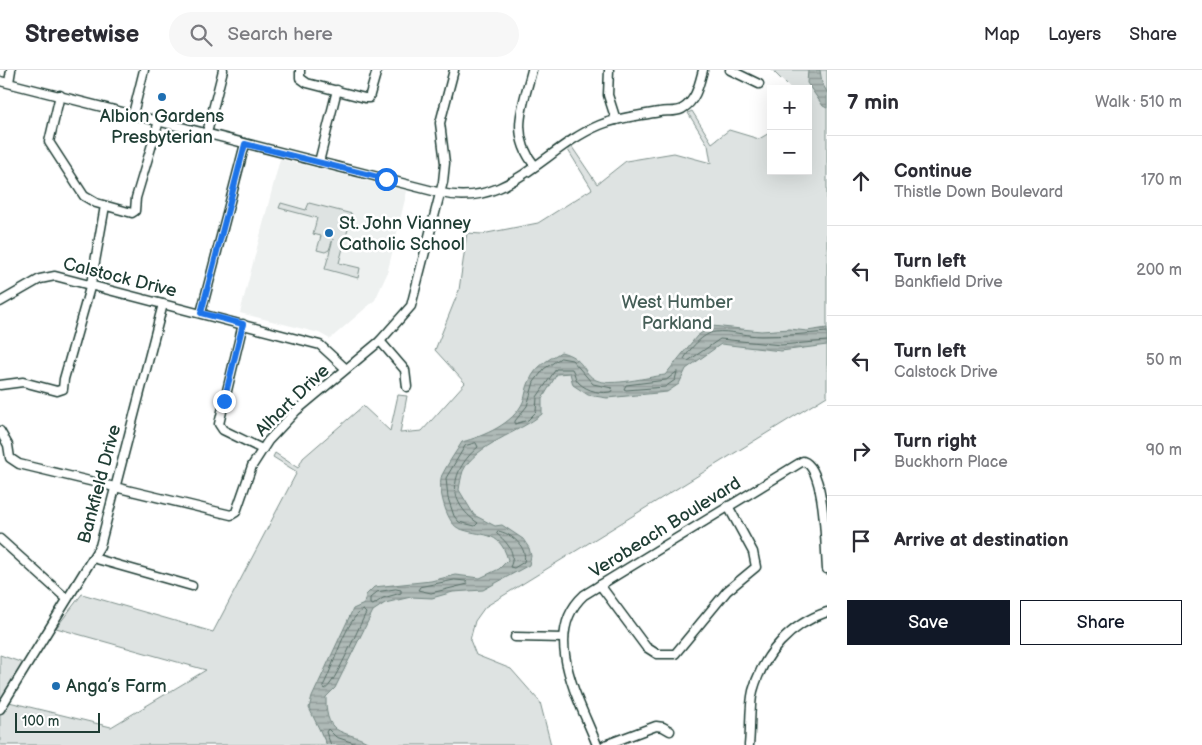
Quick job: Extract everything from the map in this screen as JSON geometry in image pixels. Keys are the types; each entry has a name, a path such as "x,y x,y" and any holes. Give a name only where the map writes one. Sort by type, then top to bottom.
{"street":[{"path":"9,82 11,70"},
{"path":"133,114 144,70"},
{"path":"207,133 223,70"},
{"path":"300,70 300,78 307,83 369,98 377,70"},
{"name":"Alhart Drive","path":"0,431 14,462 231,515 236,512 252,466 262,449 296,411 345,368 380,341 411,306 440,193 445,163 440,123 454,70"},
{"path":"532,70 521,117 519,135 523,149 535,166"},
{"path":"609,70 608,95 616,120"},
{"path":"0,81 440,193 468,197 507,186 574,136 627,117 681,110 694,97 703,70"},
{"path":"730,70 760,84"},
{"path":"319,162 337,90"},
{"path":"60,95 49,142 84,196 105,206 132,213 135,211 136,198 159,121"},
{"path":"201,313 245,144"},
{"path":"0,385 23,382 62,390 91,284 105,206"},
{"name":"Calstock Drive","path":"0,302 40,278 51,276 91,284 320,345 345,368"},
{"name":"Bankfield Drive","path":"0,709 94,558 102,538 163,304"},
{"path":"243,324 219,424 223,430 262,449"},
{"path":"380,341 405,370 408,387"},
{"name":"Verobeach Boulevard","path":"597,745 568,671 564,638 569,616 576,603 600,585 799,462 807,462 816,480 823,506 827,569"},
{"path":"600,585 646,647 657,654 675,654 727,591 756,566 753,552 728,506"},
{"path":"0,539 67,599"},
{"path":"94,558 192,586"},
{"path":"749,745 754,691 766,661 780,642 799,625 827,612"},
{"path":"515,637 564,638"},
{"path":"605,745 659,726 670,731"}],"shaded area":[{"name":"St. John Vianney Catholic School","path":"280,159 407,191 387,274 375,300 330,339 319,333 240,313"}],"green space":[{"name":"West Humber Parkland","path":"772,70 827,70 827,396 485,607 475,621 470,640 476,655 511,669 540,702 551,745 372,745 338,732 321,733 327,745 0,745 0,655 26,664 5,701 111,727 206,670 56,628 82,594 213,632 297,472 273,457 275,453 298,468 303,458 363,406 390,431 398,395 407,396 400,433 422,431 465,383 435,350 459,290 467,233 482,234 538,223 592,189 568,150 572,147 597,184 626,161 674,153 711,163 708,145 688,113 692,111 712,143 729,130 759,139 767,134 767,175 812,175 812,85 787,85"},
{"path":"281,203 306,210 309,203 352,214 339,263 360,268 358,278 325,269 333,239 329,250 325,252 317,250 321,236 313,234 317,218 279,208"}],"water":[{"path":"808,70 820,70 822,83 827,92 827,108 823,106 812,90 812,85 807,83"},
{"path":"712,326 761,331 790,329 807,331 827,328 827,345 781,351 721,344 686,369 679,384 667,392 607,398 588,395 573,385 570,373 557,374 542,399 542,414 478,453 463,471 459,490 474,515 495,526 502,525 523,539 529,548 531,556 529,565 483,590 453,592 432,598 411,597 385,603 373,611 335,688 326,697 329,721 334,727 372,745 327,745 309,708 312,697 353,609 364,604 366,595 374,587 431,581 455,575 480,578 499,569 508,560 500,543 495,538 458,528 446,511 441,487 442,475 462,442 488,433 512,417 523,402 529,383 536,371 561,352 575,358 591,377 603,382 620,382 665,375 697,336"}],"place":[{"name":"Albion Gardens Presbyterian","path":"162,97"},
{"name":"St. John Vianney Catholic School","path":"329,233"},
{"name":"Anga’s Farm","path":"56,686"}],"route":[{"path":"224,401 243,324 201,313 245,144 386,179"}]}
